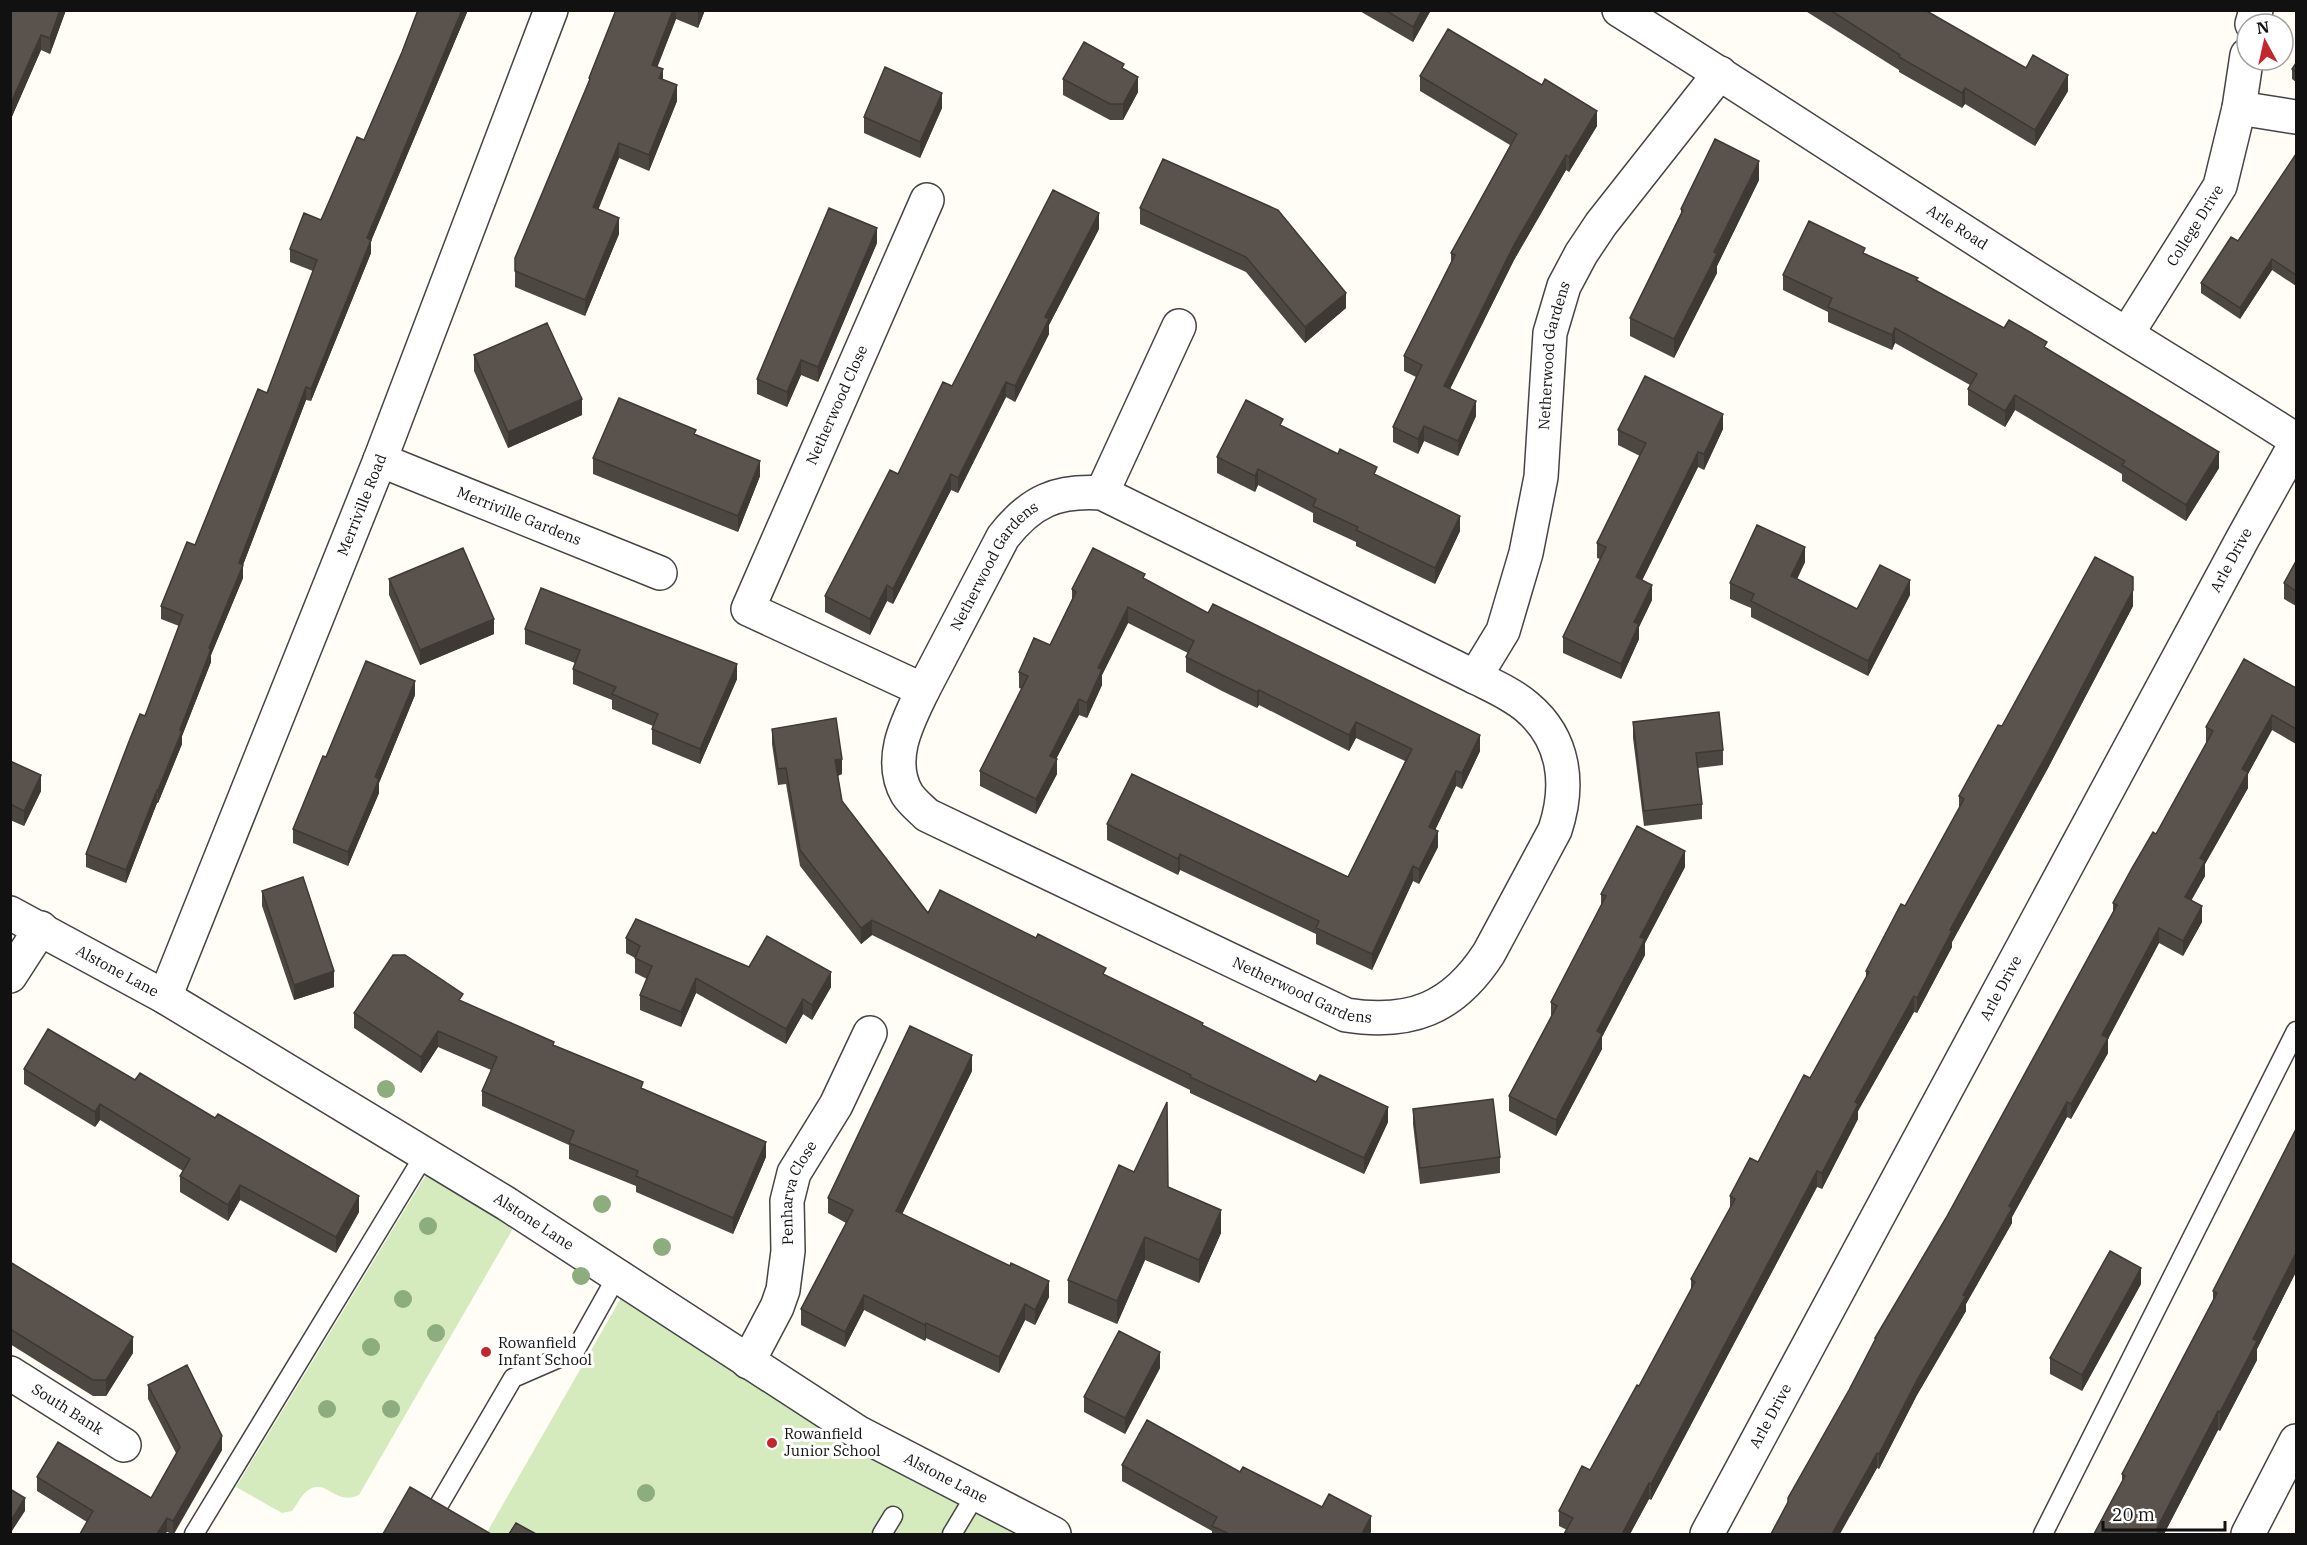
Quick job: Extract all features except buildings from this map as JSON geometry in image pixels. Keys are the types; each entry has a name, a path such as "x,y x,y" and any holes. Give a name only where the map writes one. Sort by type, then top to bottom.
{"street":[{"name":"Merriville Road","path":"165,997 380,460 551,10"},
{"name":"Arle Road","path":"1619,10 2296,442"},
{"name":"College Drive","path":"2127,334 2220,186 2239,108 2245,72"},
{"name":"Netherwood Gardens","path":"1475,677 1503,631 1526,553 1541,477 1550,333 1564,286 1581,254 1601,224 1720,73"},
{"path":"2239,108 2296,117"},
{"name":"Netherwood Close","path":"923,690 748,609 927,200"},
{"path":"1102,494 1179,326"},
{"name":"Arle Drive","path":"1707,1534 2296,442"},
{"name":"Merriville Gardens","path":"380,460 660,573"},
{"name":"Netherwood Gardens","path":"1079,492 1102,494 1507,693 1527,707 1544,725 1556,747 1562,767 1564,788 1562,810 1555,830 1477,973 1461,989 1422,1012 1397,1018 1371,1019 1346,1016 927,815 908,795 899,761 905,726 1003,537 1017,519 1036,505 1057,496 1079,492"},
{"name":"Alstone Lane","path":"10,913 165,997 425,1154 522,1214 859,1433 1054,1534"},
{"path":"10,976 41,928"},
{"name":"Penharva Close","path":"748,1362 777,1307 783,1290 788,1251 787,1201 794,1173 836,1106 870,1033"},
{"name":"South Bank","path":"10,1373 124,1445"},
{"path":"2248,1534 2296,1441"}],"lane":[{"path":"2043,1534 2296,1031"},
{"path":"194,1534 425,1154"},
{"path":"440,1503 513,1378 575,1351 617,1276"},
{"path":"952,1534 976,1494"},
{"path":"882,1534 893,1516"}],"green space":[{"path":"435,1160 522,1213 359,1495 344,1497 316,1487 304,1494 292,1511 282,1513 236,1487"},
{"path":"629,1284 1054,1534 486,1534"}],"place":[{"name":"Rowanfield Infant School","path":"486,1352"},
{"name":"Rowanfield Junior School","path":"772,1443"}]}
